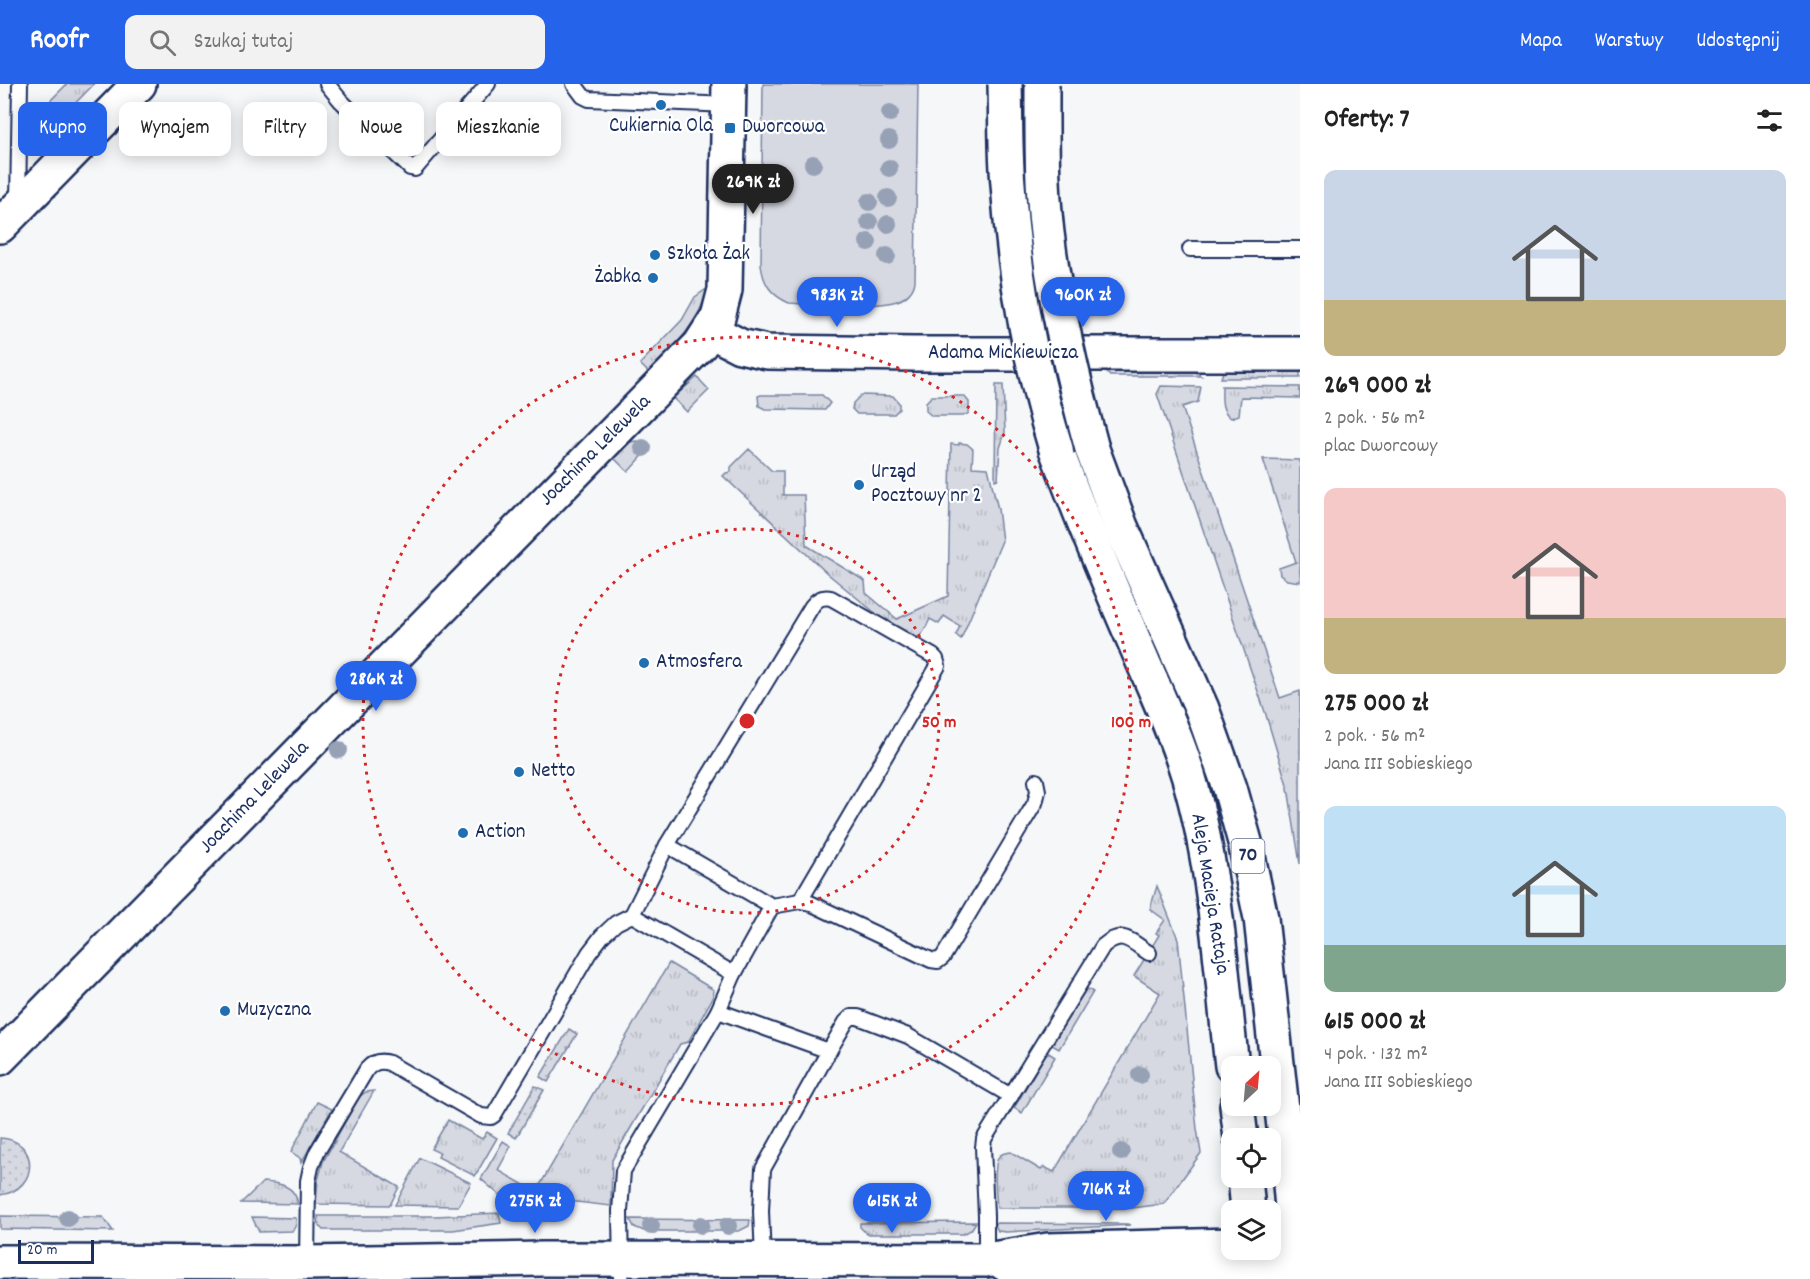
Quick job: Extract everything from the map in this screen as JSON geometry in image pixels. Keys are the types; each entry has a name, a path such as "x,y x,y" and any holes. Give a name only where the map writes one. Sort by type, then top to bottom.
{"street":[{"path":"9,217 139,84"},
{"name":"Aleja Macieja Rataja","path":"1005,84 1008,183 1016,272 1029,345 1056,448 1101,562 1170,724 1189,779 1211,884 1231,1056"},
{"name":"Aleja Macieja Rataja","path":"1042,84 1042,152 1048,246 1071,372 1092,449 1126,538 1202,709 1239,820 1261,918 1288,1162 1289,1245 1299,1279"},
{"name":"Joachima Lelewela","path":"0,1058 687,360 711,331 718,317 725,290 729,94"},
{"name":"Adama Mickiewicza","path":"711,331 740,346 767,352 1300,354"},
{"path":"0,1262 113,1271 309,1271 386,1260 621,1269 763,1261 798,1265 986,1260 1048,1250 1221,1245"},
{"path":"986,1260 1061,1276 1254,1268 1299,1279"}],"lane":[{"path":"9,217 20,84"},
{"path":"327,84 340,100 410,168 415,170 488,84"},
{"path":"574,84 583,96 589,99 729,94"},
{"path":"1190,249 1300,249"},
{"path":"309,1271 308,1181 311,1167 371,1064 384,1061 389,1063 480,1116 494,1115 589,953 616,923 632,915 667,845 812,606 820,598 831,598 933,656 938,666 800,901"},
{"path":"667,845 772,906 800,901 810,903 931,960 940,960 1035,803 1038,792 1036,781"},
{"path":"621,1269 620,1210 623,1171 717,1011 734,974 772,906"},
{"path":"632,915 734,974"},
{"path":"986,1260 984,1139 1103,946 1113,938 1123,936 1149,953"},
{"path":"717,1011 829,1051"},
{"path":"763,1261 761,1212 763,1169 829,1051 851,1017 858,1017 908,1036 1011,1096"}],"green space":[{"path":"67,84 94,84 76,102 49,102"},
{"path":"763,84 918,84 915,281 909,294 897,301 887,303 828,305 789,303 769,288 761,264"},
{"path":"708,290 704,302 691,325 676,345 649,373 640,364 682,320 695,297"},
{"path":"1300,368 1300,378 1221,378 1224,369"},
{"path":"1114,370 1194,371 1201,376 1110,376 1107,373"},
{"path":"697,377 709,390 687,412 673,398"},
{"path":"996,385 1003,385 1005,433 1000,448 998,479 995,480"},
{"path":"1161,386 1201,387 1198,402 1182,407 1280,698 1300,691 1300,864 1288,788 1266,715 1157,394"},
{"path":"1222,386 1300,387 1300,398 1241,397 1239,415 1231,418 1223,408"},
{"path":"822,395 830,403 825,410 765,409 759,406 758,396"},
{"path":"861,395 893,396 899,403 899,409 894,414 857,414 852,409 853,403"},
{"path":"932,396 964,396 969,402 969,413 963,416 932,416 926,411 926,402"},
{"path":"637,441 650,448 628,472 614,458 629,442"},
{"path":"959,443 967,444 973,449 972,467 988,468 998,509 1002,541 961,639 956,635 960,626 944,616 939,624 930,619 922,634 913,639 893,628 895,626 887,619 885,621 828,574 723,476 731,472 731,467 749,449 772,471 783,471 783,495 804,495 806,545 865,581 866,593 897,619 948,596 951,444 959,445"},
{"path":"1263,459 1300,460 1300,582 1287,580 1280,575 1279,568 1296,562"},
{"path":"1157,886 1178,939 1201,1153 1164,1204 1132,1208 997,1208 995,1175 999,1156 1011,1152 1041,1170 1044,1167 1054,1172 1160,993 1134,976 1159,935 1156,933 1165,920 1150,909"},
{"path":"669,963 714,990 713,997 688,1042 680,1044 612,1160 611,1206 523,1196 504,1199 481,1179 503,1141 511,1146 498,1170 536,1192"},
{"path":"1086,988 1093,992 1059,1049 1052,1045"},
{"path":"569,1029 577,1034 548,1082 540,1077"},
{"path":"1047,1052 1055,1057 1022,1113 1014,1108"},
{"path":"535,1086 544,1090 516,1138 508,1133"},
{"path":"374,1091 339,1152 399,1187 390,1205 316,1204 318,1180 323,1162 359,1097 366,1092"},
{"path":"317,1102 332,1109 301,1163 300,1158 291,1152"},
{"path":"448,1120 482,1139 487,1132 497,1138 475,1176 438,1157 440,1153 431,1149"},
{"path":"0,1138 13,1141 22,1147 28,1155 30,1165 28,1175 22,1184 13,1191 0,1195"},
{"path":"420,1158 471,1183 458,1206 395,1205"},
{"path":"263,1182 280,1184 290,1189 298,1204 241,1203"},
{"path":"499,1213 501,1223 453,1230 323,1230 319,1226 318,1216 436,1216"},
{"path":"0,1216 103,1217 113,1231 0,1229"},
{"path":"252,1217 296,1218 296,1223 292,1231 259,1232"},
{"path":"630,1219 750,1220 749,1226 739,1231 644,1231 634,1227"},
{"path":"976,1222 971,1230 963,1234 867,1234 860,1227 860,1223"},
{"path":"994,1223 1131,1225 1006,1232 998,1231"}],"place":[{"name":"Cukiernia Ola","path":"661,105"},
{"name":"Dworcowa","path":"730,128"},
{"name":"Szkoła Żak","path":"655,255"},
{"name":"Żabka","path":"653,278"},
{"name":"Urząd Pocztowy nr 2","path":"859,485"},
{"name":"Atmosfera","path":"644,663"},
{"name":"Netto","path":"519,772"},
{"name":"Action","path":"463,833"},
{"name":"Muzyczna","path":"225,1011"}]}
